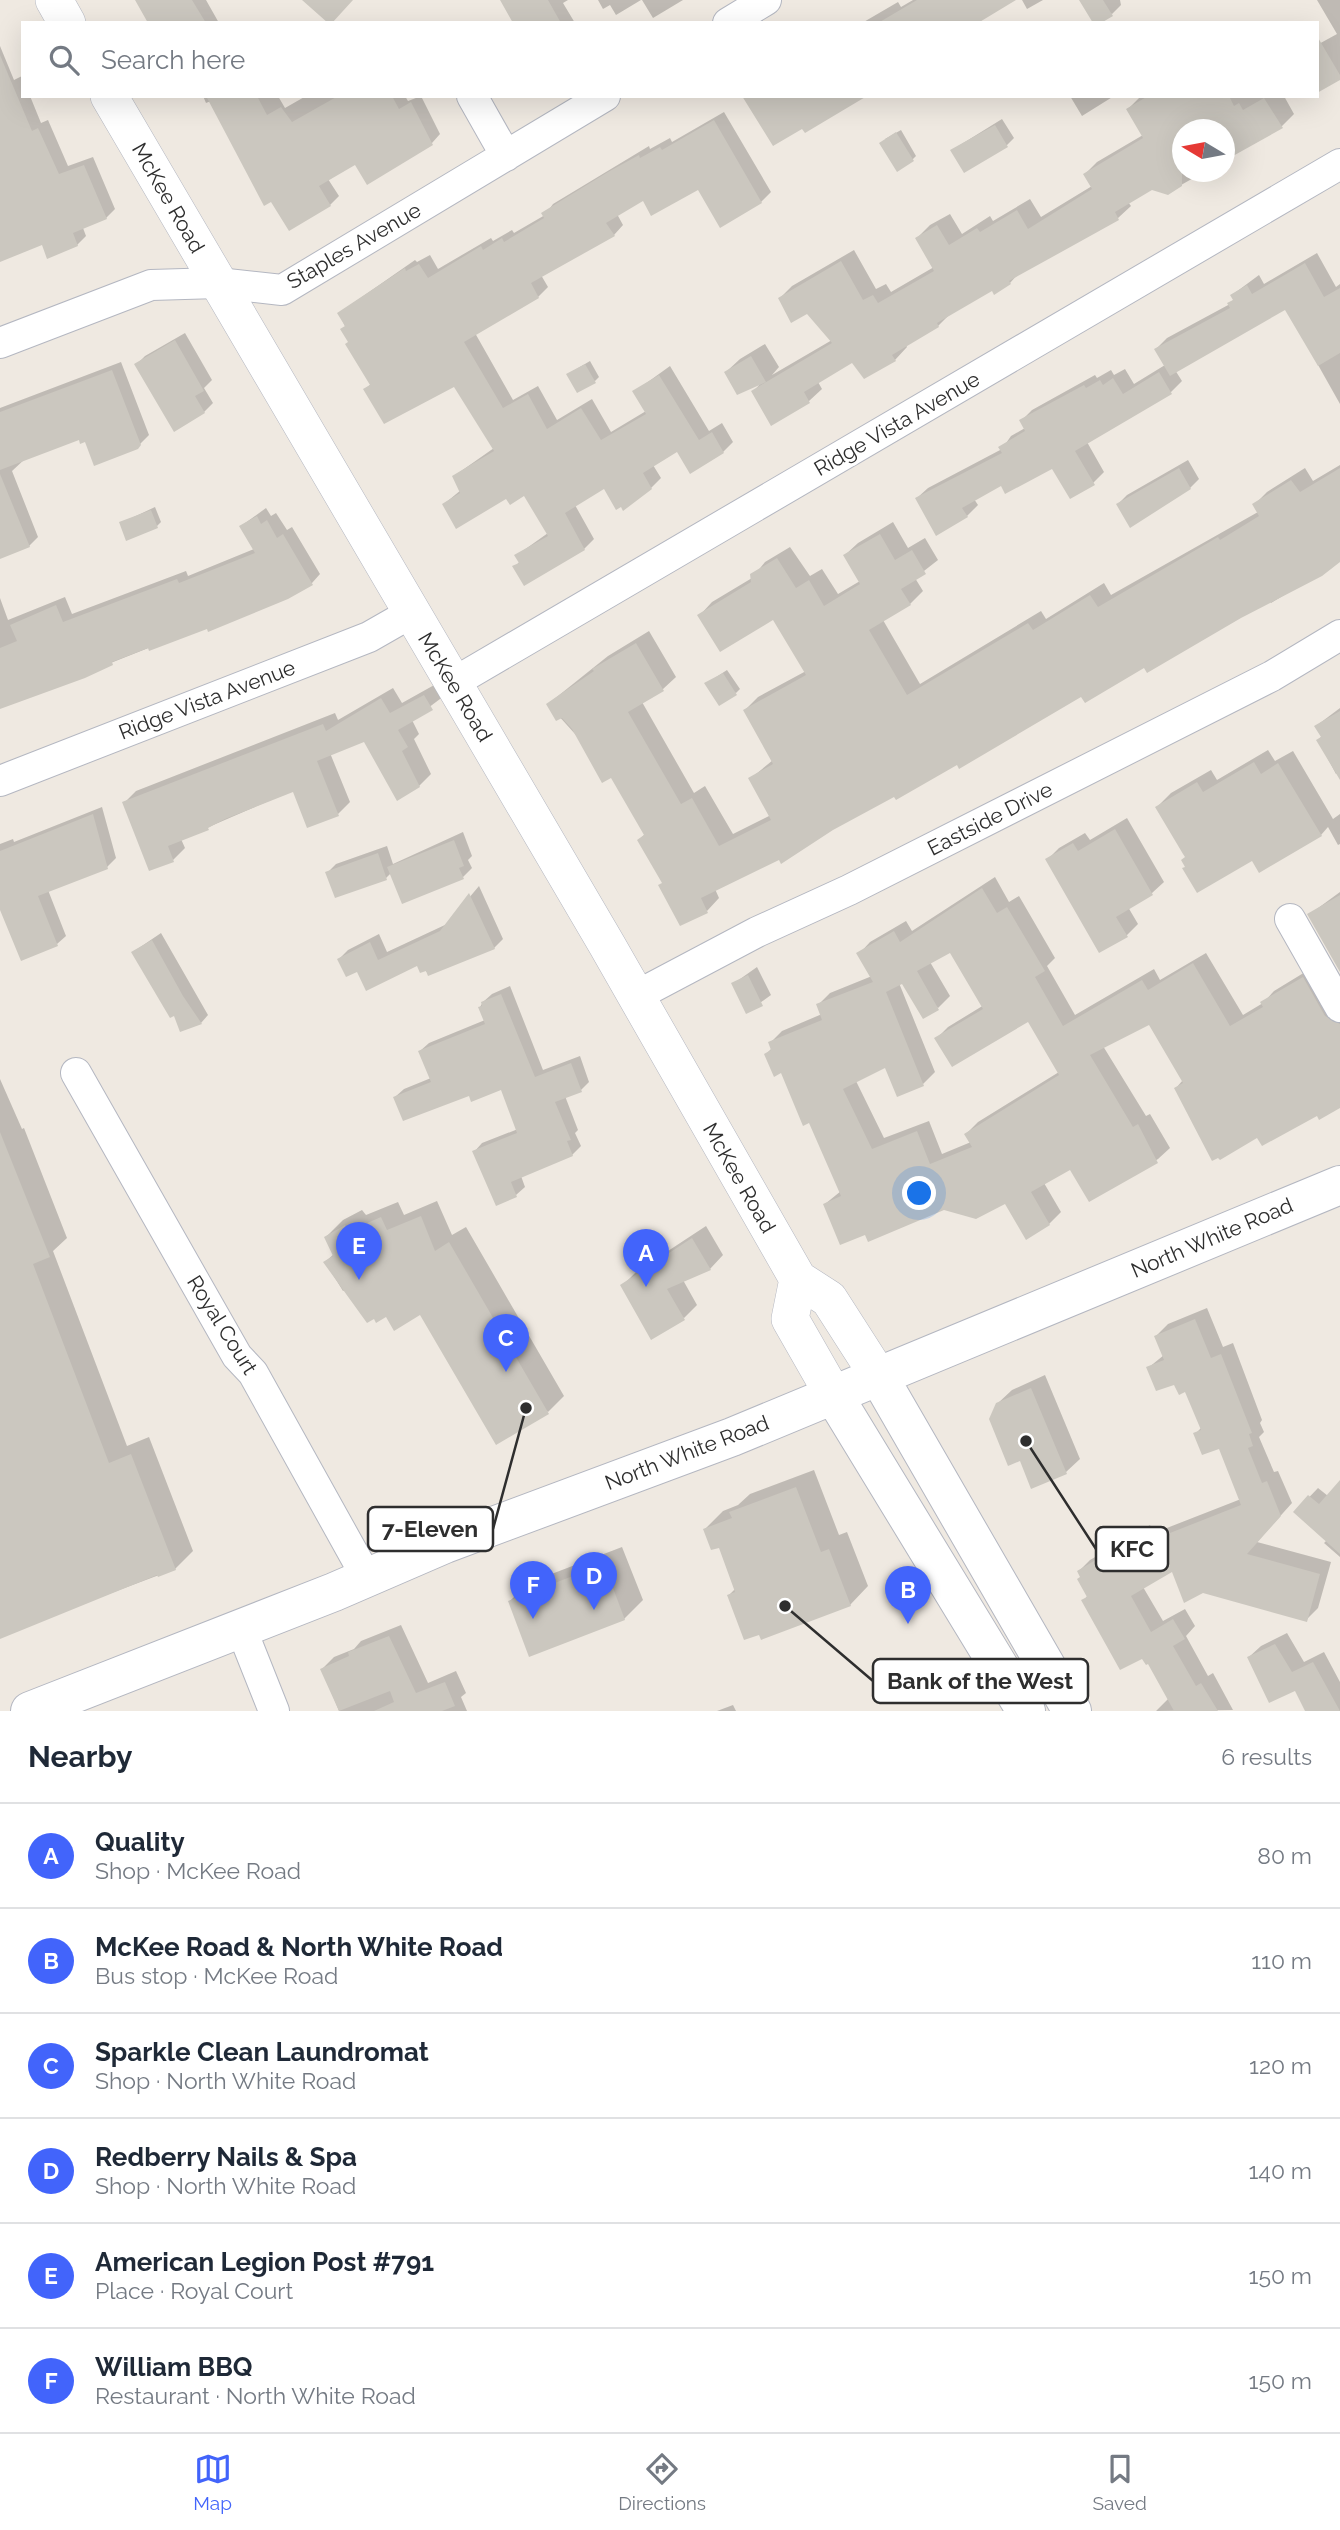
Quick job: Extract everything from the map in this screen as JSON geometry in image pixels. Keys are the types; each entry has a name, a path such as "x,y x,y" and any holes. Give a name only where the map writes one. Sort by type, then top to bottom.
{"main road":[{"name":"North White Road","path":"30,1711 367,1578 445,1544 834,1396 1340,1185"},
{"name":"McKee Road","path":"879,1377 1072,1711"},
{"path":"834,1396 1026,1711"}],"street":[{"path":"54,0 66,21"},
{"path":"731,21 759,2"},
{"name":"McKee Road","path":"110,98 636,996 798,1279 829,1299 879,1377"},
{"path":"473,98 506,156"},
{"name":"Staples Avenue","path":"0,343 151,285 218,283 282,290 602,98"},
{"name":"Ridge Vista Avenue","path":"453,683 1340,164"},
{"name":"Ridge Vista Avenue","path":"0,781 369,637 411,613"},
{"name":"Eastside Drive","path":"636,996 757,932 849,890 1259,682 1340,635"},
{"path":"1290,919 1340,1007"},
{"name":"Royal Court","path":"76,1073 237,1356 260,1385 367,1578"},
{"path":"798,1279 790,1319 834,1396"},
{"path":"241,1628 274,1711"}],"building":[{"path":"135,0 192,0 205,21 147,21"},
{"path":"302,0 353,0 334,21 326,21"},
{"path":"500,0 548,0 560,21 512,21"},
{"path":"917,0 1016,0 981,21 881,21"},
{"path":"1079,0 1103,0 1113,16 1104,21 1092,21"},
{"path":"1319,39 1340,75 1340,80 1319,92"},
{"path":"0,55 32,131 38,128 59,174 84,165 107,219 73,233 78,246 47,259 42,245 0,262"},
{"path":"207,98 258,98 267,115 281,107 292,122 334,98 393,98 399,109 411,102 433,145 367,185 355,165 319,186 331,206 289,231 271,202 264,206"},
{"path":"743,98 864,98 805,133 802,129 773,146"},
{"path":"1145,98 1230,98 1234,106 1239,103 1243,110 1264,98 1283,128 1235,155 1235,119 1172,119 1172,182 1182,182 1182,186 1168,195 1152,190 1115,212 1119,220 1009,281 1011,284 994,295 992,291 937,323 939,327 892,355 896,361 864,379 852,363 804,392 810,403 771,426 751,391 832,343 807,314 791,323 778,298 841,261 863,300 873,295 878,303 934,271 915,238 937,225 949,245 977,228 980,232 1017,210 1028,229 1092,189 1083,174 1143,138 1126,109"},
{"path":"714,120 762,203 720,228 698,190 651,216 643,201 606,223 615,236 531,283 539,298 464,342 503,408 528,394 547,429 581,408 601,440 646,414 632,391 659,375 699,440 712,432 724,453 690,474 677,452 643,473 652,489 623,511 621,507 616,510 604,489 565,513 585,550 524,586 512,566 519,563 514,555 548,536 524,496 510,505 506,499 456,529 442,504 460,493 452,476 494,451 454,387 384,424 363,389 370,385 345,344 348,342 340,329 345,326 337,313 405,268 406,271 419,264 428,278 481,246 483,250 502,238 504,242 544,218 541,213 608,172 639,155 640,158 660,147 662,150"},
{"path":"995,125 1008,147 964,173 950,150"},
{"path":"896,132 914,161 897,172 879,143"},
{"path":"1305,263 1324,297 1340,288 1340,353 1318,366 1285,310 1170,376 1154,349 1230,308 1227,303 1233,300 1230,295 1247,285 1252,294"},
{"path":"175,340 204,391 195,396 205,413 174,432 134,364"},
{"path":"751,356 766,382 737,395 724,372"},
{"path":"585,364 596,383 577,393 566,374"},
{"path":"112,370 141,445 138,449 94,466 85,442 80,444 79,440 0,470 0,412"},
{"path":"1159,372 1172,394 1075,451 1095,485 1070,499 1052,469 1005,494 1001,486 962,508 968,517 936,536 915,498 1002,453 998,447 1025,431 1019,420 1084,385 1086,388 1100,380 1103,385 1113,378 1123,394"},
{"path":"1179,468 1191,489 1130,528 1116,504"},
{"path":"1340,468 1340,562 1322,576 1241,618 1147,673 1144,668 1085,703 1081,697 959,769 957,765 896,800 894,797 833,830 781,864 779,860 701,898 708,913 680,926 658,885 662,883 637,840 644,835 611,778 602,783 572,729 562,718 556,721 546,704 594,671 592,669 636,643 664,691 628,712 681,804 692,798 719,846 771,820 748,778 773,764 743,710 806,675 773,620 720,652 697,615 751,582 750,574 777,558 796,588 809,580 824,606 860,584 843,555 880,534 895,560 912,550 926,574 901,589 911,605 869,630 907,695 1028,623 1033,630 1090,595 1098,607 1218,537 1220,540 1259,516 1252,504 1291,480 1300,492"},
{"path":"0,474 30,547 0,559"},
{"path":"151,510 158,528 126,541 119,522"},
{"path":"257,516 261,524 267,520 277,538 283,534 313,585 288,599 208,632 207,629 149,651 148,648 112,662 113,665 85,678 0,709 0,648 17,641 10,625 56,605 63,622 177,579 179,583 255,553 239,526"},
{"path":"723,673 737,695 719,706 704,683"},
{"path":"424,695 433,710 398,730 408,747 402,751 420,787 397,801 364,742 317,761 339,816 307,828 293,792 225,819 208,828 209,830 168,846 174,862 149,871 122,802 323,724 326,731 381,698 390,713"},
{"path":"1340,711 1340,780 1316,740 1321,737 1314,726"},
{"path":"1254,762 1261,774 1278,763 1322,836 1259,873 1252,861 1197,893 1182,868 1185,867 1181,860 1185,857 1155,807 1197,782 1203,792"},
{"path":"93,814 108,869 38,896 58,946 21,961 0,910 0,851"},
{"path":"1115,829 1153,895 1116,917 1128,937 1099,953 1045,859 1073,843 1078,851"},
{"path":"454,840 464,866 459,868 464,879 402,904 387,867"},
{"path":"378,853 387,880 335,898 325,872"},
{"path":"982,888 997,913 1007,907 1045,971 1035,977 1063,1026 1142,980 1148,990 1193,963 1230,1026 1263,1007 1260,1002 1303,977 1325,1016 1340,1024 1340,1108 1319,1120 1317,1116 1262,1146 1257,1138 1220,1160 1218,1158 1212,1161 1174,1088 1183,1083 1149,1025 1090,1055 1133,1127 1138,1124 1158,1163 1089,1202 1070,1170 1031,1192 1050,1225 1026,1240 1005,1204 976,1219 944,1210 868,1242 865,1235 840,1245 823,1204 841,1196 809,1123 803,1126 781,1073 774,1077 764,1054 771,1050 768,1042 822,1020 816,1004 873,982 856,953 894,931 900,942","holes":["950,953 983,1009 934,1038 952,1067 1028,1022 1059,1075 964,1134 972,1147 930,1164 917,1131 872,1149 843,1089 885,1068 897,1097 924,1086 886,992 902,984 923,1019 939,1010 917,971"]},
{"path":"469,893 495,949 428,976 426,971 420,973 417,966 366,991 357,972 346,977 337,959 370,942 378,960 440,931"},
{"path":"1340,895 1340,972 1307,914"},
{"path":"152,940 202,1024 180,1032 174,1016 170,1018 131,952"},
{"path":"748,975 763,1006 746,1014 731,983"},
{"path":"501,994 535,1077 571,1063 582,1092 555,1102 571,1140 567,1141 573,1156 511,1182 517,1197 496,1206 472,1151 517,1133 501,1090 471,1102 469,1096 403,1121 393,1097 431,1082 418,1051 485,1024 478,1007 482,1006 481,1002"},
{"path":"0,1132 50,1257 33,1264 109,1463 131,1454 176,1570 158,1577 157,1575 0,1639"},
{"path":"421,1216 435,1251 449,1242 549,1414 496,1445 420,1315 394,1331 386,1317 376,1323 374,1319 367,1323 323,1262 333,1256 324,1237 345,1225 349,1231 381,1217 387,1230"},
{"path":"692,1238 711,1270 667,1289 685,1320 651,1340 620,1285"},
{"path":"1195,1319 1211,1358 1221,1354 1252,1433 1249,1434 1253,1446 1248,1448 1262,1483 1267,1481 1281,1516 1247,1554 1320,1574 1307,1622 1203,1593 1184,1603 1172,1572 1131,1596 1151,1632 1173,1619 1185,1639 1173,1646 1196,1686 1201,1683 1218,1711 1174,1711 1148,1664 1142,1659 1120,1670 1081,1600 1087,1597 1077,1579 1080,1577 1077,1571 1138,1535 1142,1544 1241,1505 1219,1449 1202,1455 1193,1433 1201,1430 1185,1392 1179,1395 1174,1385 1156,1391 1146,1367 1164,1360 1154,1336"},
{"path":"1031,1388 1067,1474 1031,1489 1020,1461 1008,1466 989,1419 996,1403"},
{"path":"1340,1480 1340,1554 1293,1512 1308,1495 1319,1504"},
{"path":"796,1487 821,1552 829,1549 851,1606 761,1640 759,1635 744,1640 727,1595 735,1592 719,1548 711,1550 703,1529 732,1518 729,1512"},
{"path":"604,1564 625,1620 529,1657 508,1601"},
{"path":"389,1636 416,1693 445,1682 455,1706 442,1711 374,1711 394,1702 390,1691 339,1711 320,1669 349,1656 348,1652"},
{"path":"1275,1644 1292,1672 1313,1662 1340,1711 1305,1711 1295,1691 1269,1703 1247,1657"}],"place":[{"name":"American Legion Post #791","path":"359,1280"},
{"name":"Quality","path":"646,1287"},
{"name":"Sparkle Clean Laundromat","path":"506,1372"},
{"name":"7-Eleven","path":"526,1408"},
{"name":"KFC","path":"1026,1441"},
{"name":"Bank of the West","path":"785,1606"},
{"name":"Redberry Nails & Spa","path":"594,1610"},
{"name":"William BBQ","path":"533,1619"},
{"name":"McKee Road & North White Road","path":"908,1624"}]}
